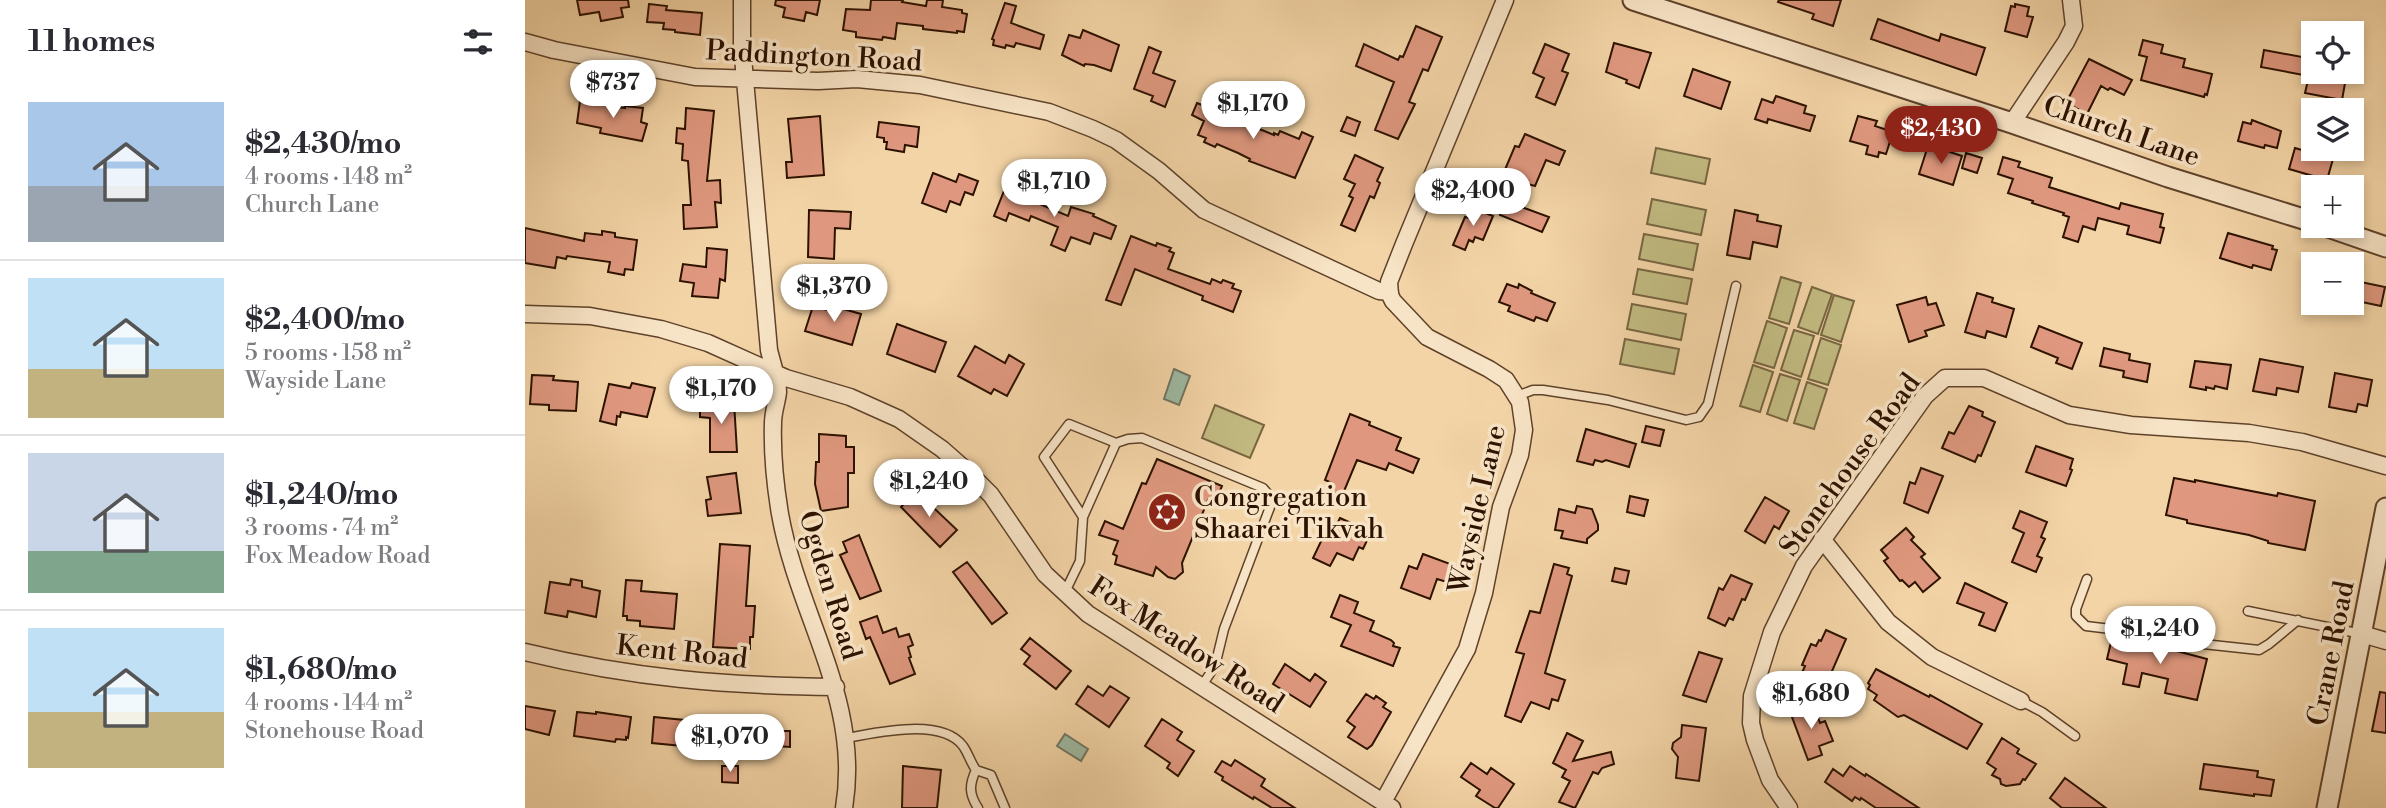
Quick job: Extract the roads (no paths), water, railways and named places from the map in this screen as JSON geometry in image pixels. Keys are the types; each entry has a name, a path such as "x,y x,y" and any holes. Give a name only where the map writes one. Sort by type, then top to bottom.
{"street":[{"name":"Ogden Road","path":"742,0 744,78 768,350 778,390 773,420 775,479 784,533 811,621 836,687 846,738 848,782 845,808"},
{"path":"1389,292 1389,282 1404,244 1505,0"},
{"name":"Church Lane","path":"1633,0 2301,218"},
{"path":"2011,123 2074,26 2071,0"},
{"name":"Paddington Road","path":"525,42 695,77 818,81 857,79 920,85 1049,112 1116,140 1159,171 1204,210 1379,291 1389,292"},
{"path":"2360,238 2386,247"},
{"name":"Wayside Lane","path":"1388,805 1450,684 1475,627 1501,506 1520,455 1524,421 1517,396 1506,380 1427,337 1400,310 1389,292"},
{"name":"Fox Meadow Road","path":"525,314 590,316 661,329 708,344 774,373 850,397 899,419 942,449 991,495 1045,574 1088,614 1388,805"},
{"name":"Stonehouse Road","path":"1789,808 1770,780 1751,723 1752,696 1772,632 1804,566 1822,539 1925,396 1945,378 1962,376 1985,379 2069,415 2131,425 2249,433 2302,442 2386,466"},
{"name":"Crane Road","path":"2327,808 2386,508"},
{"path":"1822,539 1888,622 1933,657 2021,701"},
{"path":"2362,634 2386,641"},
{"name":"Kent Road","path":"525,652 579,665 661,679 836,687"}],"lane":[{"path":"1517,396 1532,390 1543,390 1608,400 1686,420 1699,417 1708,404 1736,286"},
{"path":"1083,517 1044,457 1069,424 1116,443 1142,438 1263,488 1269,495 1270,507 1224,629 1215,666 1201,687"},
{"path":"1065,594 1080,561 1083,517 1116,443"},
{"path":"2087,579 2075,609 2076,616 2086,626 2127,631 2166,640 2259,650 2298,620"},
{"path":"2248,611 2362,634"},
{"path":"2021,701 2042,712 2075,736"},
{"path":"846,738 895,730 939,731 952,736 962,745 976,770 991,775 1005,808"},
{"path":"976,770 970,783 972,798 978,808"}],"place":[{"name":"Congregation Shaarei Tikvah","path":"1167,512"}]}
